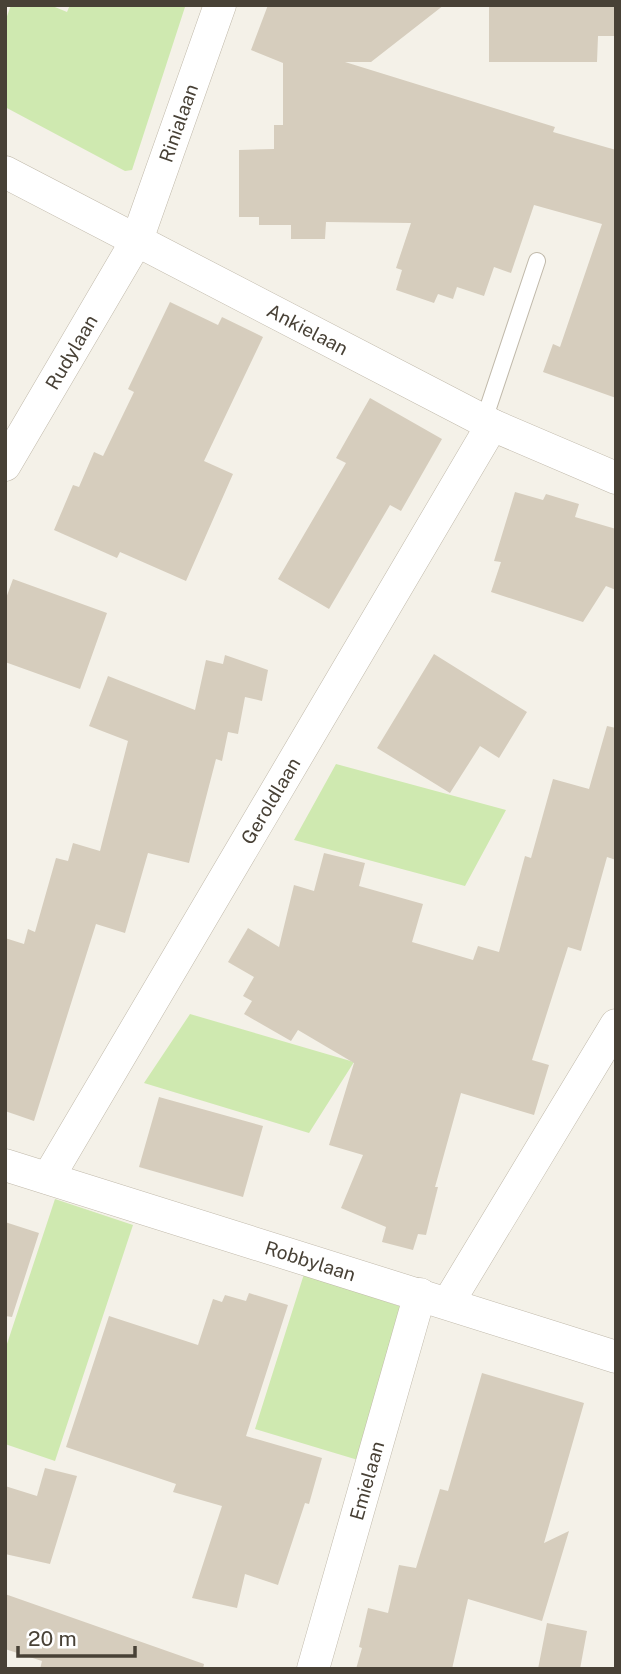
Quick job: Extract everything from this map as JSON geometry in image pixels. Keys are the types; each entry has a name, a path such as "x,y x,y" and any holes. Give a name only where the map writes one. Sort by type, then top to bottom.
{"street":[{"name":"Rinialaan","path":"137,240 219,5"},
{"name":"Ankielaan","path":"5,172 488,422 616,478"},
{"name":"Rudylaan","path":"5,465 137,240"},
{"name":"Geroldlaan","path":"48,1178 488,422"},
{"name":"Emielaan","path":"313,1669 434,1298 616,1025"},
{"name":"Robbylaan","path":"5,1165 616,1357"}],"lane":[{"path":"488,422 537,261"}],"green space":[{"path":"11,5 50,5 67,12 70,5 185,7 132,170 125,171 5,107 5,22"},
{"path":"336,764 506,810 465,886 294,840"},
{"path":"190,1014 354,1062 309,1133 144,1083"},
{"path":"55,1199 133,1225 55,1461 5,1444 5,1350"},
{"path":"304,1274 402,1307 358,1460 255,1429"}],"building":[{"path":"268,5 444,5 371,62 345,62 555,127 553,132 616,150 616,398 543,372 553,344 560,347 602,224 534,205 511,273 494,267 484,296 457,287 453,299 438,294 434,303 396,290 402,270 396,268 411,223 326,222 325,239 291,239 291,225 259,225 259,217 239,217 239,150 274,149 274,125 283,125 283,63 251,50"},
{"path":"489,5 615,5 615,36 598,36 597,62 489,62"},
{"path":"170,302 218,325 222,317 263,337 204,461 233,474 186,581 120,552 117,558 54,530 73,485 79,487 94,452 103,456 134,392 128,389"},
{"path":"370,398 442,439 401,511 390,505 329,609 278,579 346,463 336,458"},
{"path":"515,492 543,500 546,494 579,504 575,517 616,529 616,590 606,586 583,622 491,592 501,562 494,561"},
{"path":"13,579 107,613 80,689 5,662 5,601"},
{"path":"434,654 527,712 499,758 480,746 450,793 377,748"},
{"path":"225,655 268,670 262,701 245,697 238,734 228,732 222,761 216,759 189,863 148,853 125,933 96,924 34,1121 5,1111 5,938 24,944 28,929 35,932 56,858 68,861 73,843 100,851 128,741 89,726 108,676 195,710 206,660 223,664"},
{"path":"607,726 616,728 616,860 607,857 581,951 568,947 532,1060 549,1065 534,1115 461,1093 435,1187 438,1187 426,1235 418,1234 413,1250 382,1242 386,1227 341,1208 363,1155 329,1145 354,1063 298,1030 291,1041 244,1014 252,1001 243,996 254,977 228,962 248,928 279,947 294,885 314,891 324,853 365,863 359,886 423,904 412,942 473,960 478,946 499,952 525,856 531,858 553,779 589,789"},
{"path":"159,1097 263,1126 243,1197 139,1167"},
{"path":"5,1222 39,1233 12,1317 5,1316"},
{"path":"249,1293 288,1305 246,1436 322,1458 309,1504 305,1503 278,1585 245,1574 237,1608 192,1598 222,1506 173,1492 176,1484 66,1447 109,1316 198,1345 213,1299 222,1302 225,1295 246,1301"},
{"path":"482,1373 584,1403 544,1543 569,1531 542,1621 468,1599 452,1669 356,1669 368,1608 388,1613 399,1565 416,1568 440,1489 448,1491"},
{"path":"45,1468 77,1476 50,1564 5,1554 5,1486 37,1496"},
{"path":"5,1594 204,1664 203,1669 40,1669 42,1661 5,1649"},
{"path":"547,1623 587,1631 580,1669 538,1669"}]}
